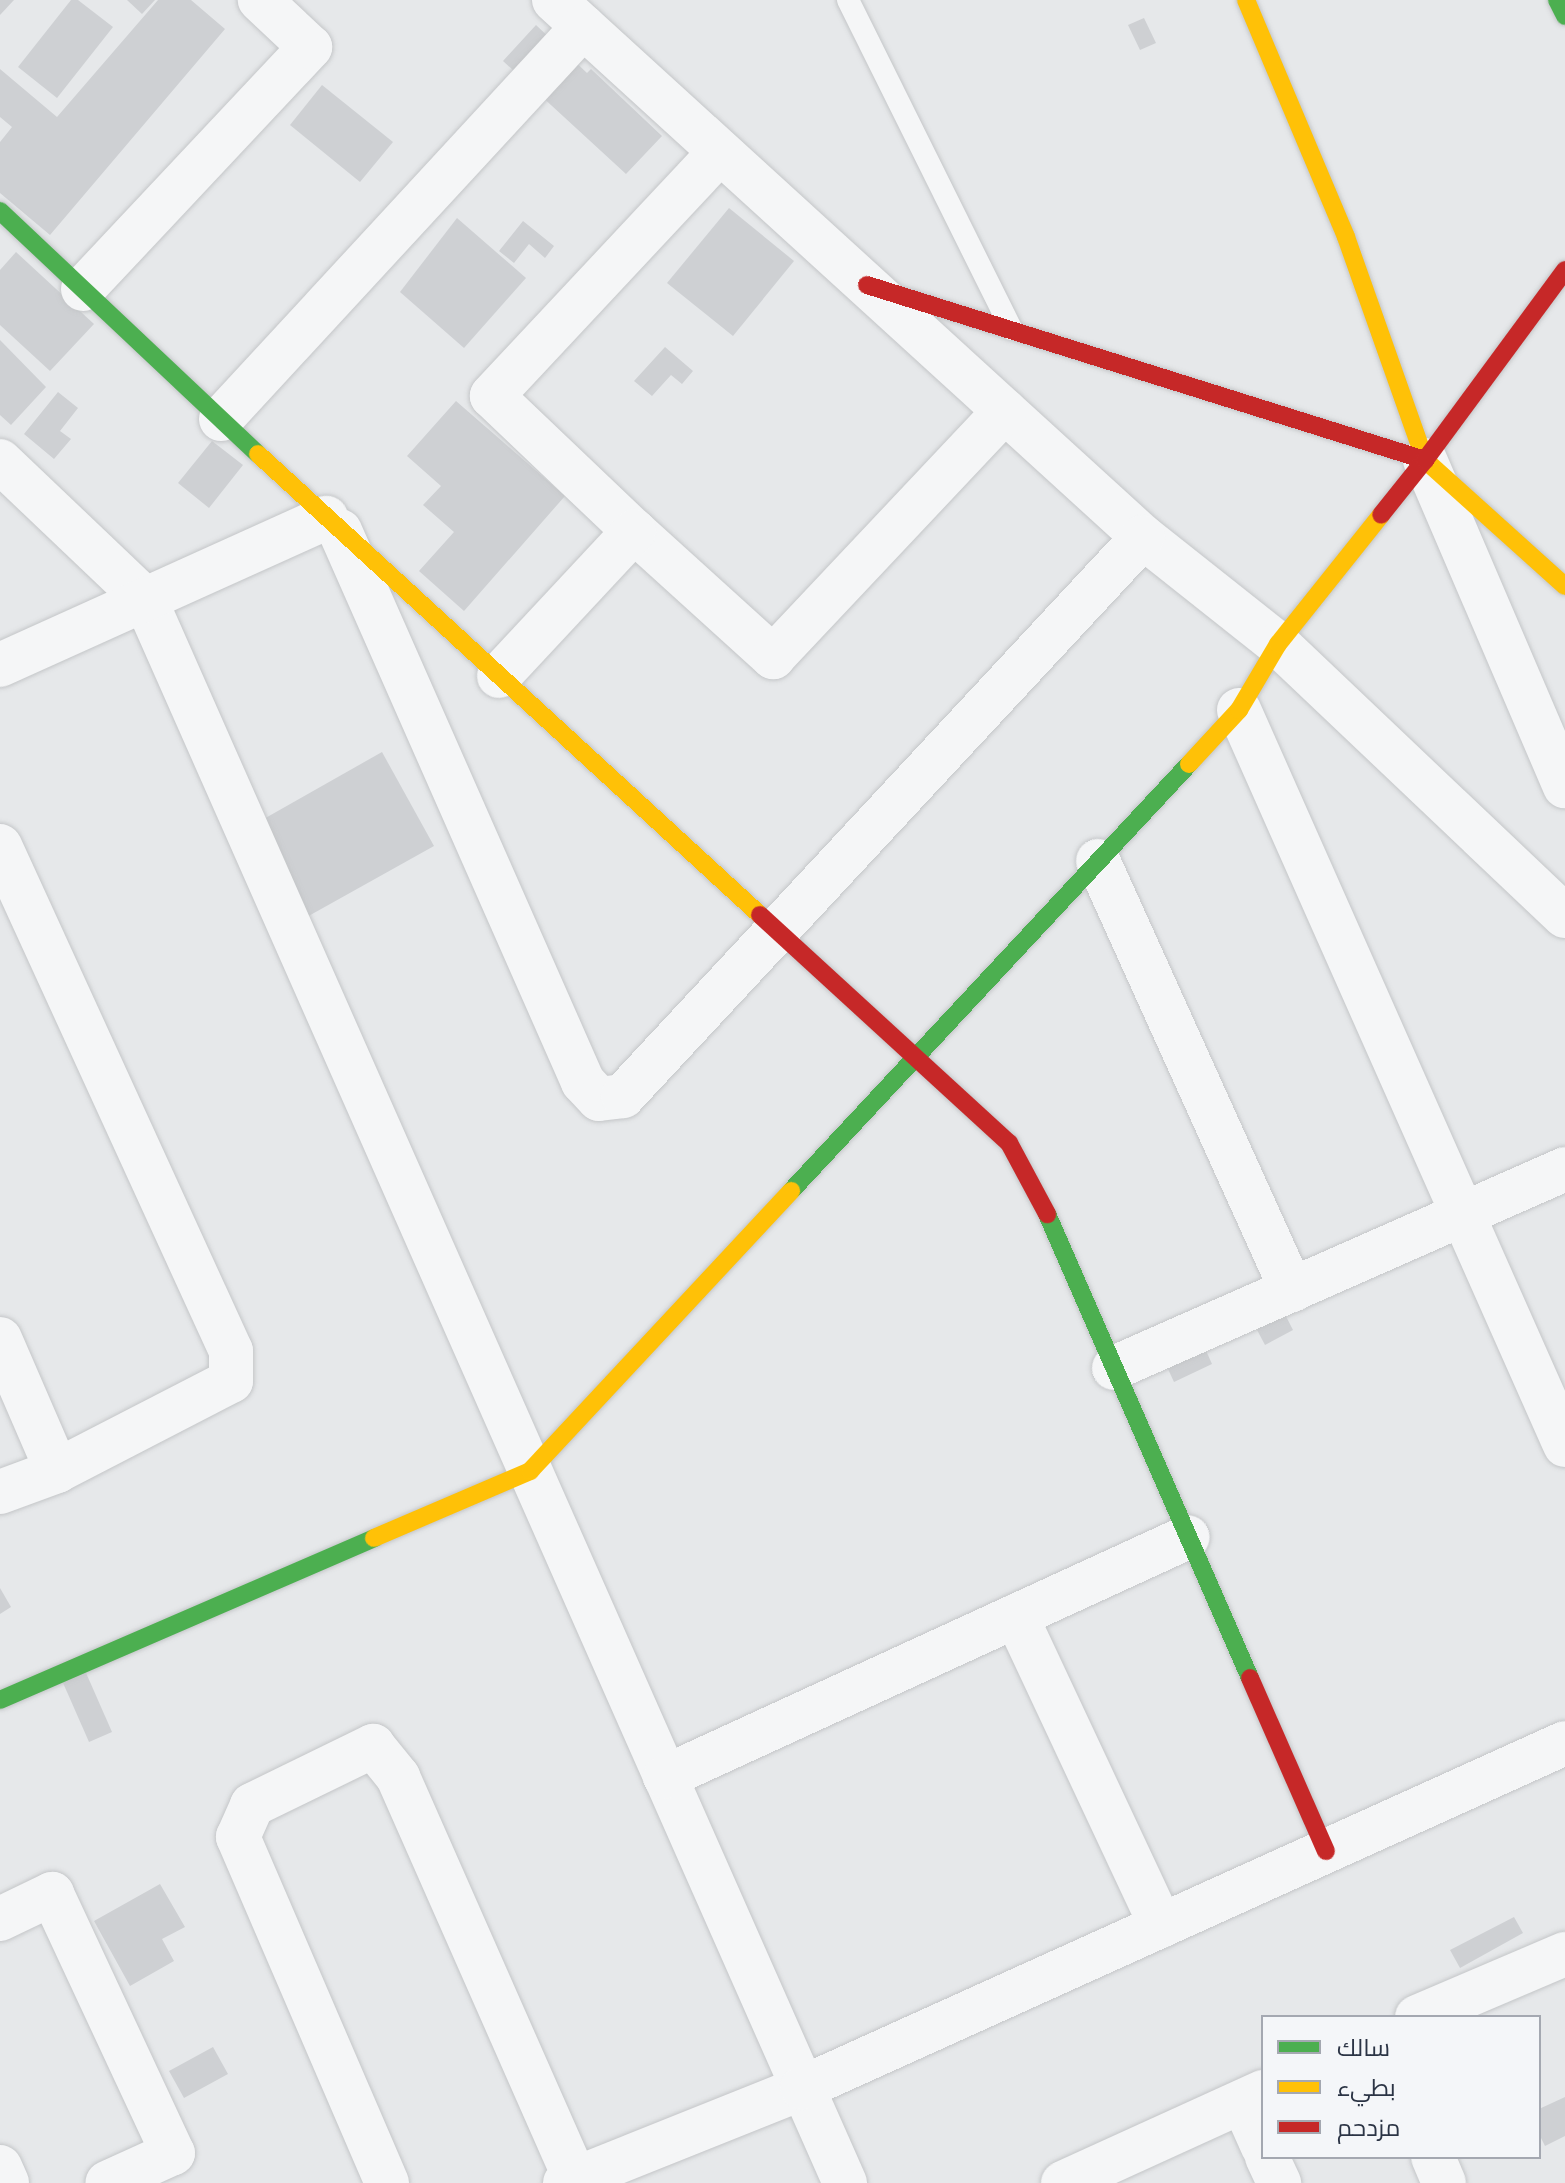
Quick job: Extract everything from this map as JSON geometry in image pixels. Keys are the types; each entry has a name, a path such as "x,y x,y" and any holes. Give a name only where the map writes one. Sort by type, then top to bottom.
{"main road":[{"path":"1246,0 1346,237 1425,460"},
{"path":"1557,0 1565,16"},
{"path":"0,211 333,525 1009,1143 1039,1196 1326,1851"},
{"path":"0,1700 530,1471 1239,710 1278,644 1425,460 1565,270"},
{"path":"867,285 1425,460 1565,586"}],"street":[{"path":"83,289 310,47 260,0"},
{"path":"221,419 568,14 1143,537 1278,644 1565,916"},
{"path":"720,152 492,396 634,531 773,657 1005,411"},
{"path":"1425,460 1565,786"},
{"path":"0,461 145,599 845,2183"},
{"path":"0,665 145,599 333,525 583,1082 599,1099 623,1096 1143,537"},
{"path":"499,676 634,531"},
{"path":"1239,710 1565,1445"},
{"path":"0,846 231,1351 231,1381 57,1471 0,1492"},
{"path":"1098,861 1292,1290"},
{"path":"1114,1368 1565,1169"},
{"path":"0,1339 57,1471"},
{"path":"665,1777 1188,1537"},
{"path":"1016,1616 1161,1926"},
{"path":"387,2183 238,1837 252,1805 373,1746 398,1777 570,2180 802,2088 1565,1743"},
{"path":"0,1919 52,1894 173,2153 112,2182"},
{"path":"1422,2015 1565,1954"},
{"path":"1063,2183 1253,2097 1261,2137"},
{"path":"1268,2159 1279,2183"},
{"path":"1434,2159 1444,2183"},
{"path":"0,2167 7,2183"}],"lane":[{"path":"848,0 1012,331"}],"building":[{"path":"0,0 14,0 0,15"},
{"path":"71,0 78,0 113,27 57,98 18,67"},
{"path":"127,0 155,0 142,14"},
{"path":"158,0 191,0 225,29 50,235 0,193 0,142 12,127 0,117 0,69 57,117"},
{"path":"1144,18 1156,43 1140,50 1128,25"},
{"path":"536,25 587,73 591,69 662,136 626,174 503,61"},
{"path":"322,85 393,142 360,182 290,125"},
{"path":"729,208 794,261 733,336 667,283"},
{"path":"457,218 526,278 464,348 400,292"},
{"path":"523,221 554,246 545,258 529,244 514,263 499,251"},
{"path":"16,252 94,324 50,371 0,325 0,270"},
{"path":"0,340 46,387 11,425 0,415"},
{"path":"665,347 693,371 682,384 671,375 652,396 634,381"},
{"path":"58,392 78,408 60,431 71,439 54,459 24,434"},
{"path":"456,401 565,496 464,611 419,571 454,532 423,505 441,486 407,456"},
{"path":"212,441 243,465 209,508 178,483"},
{"path":"382,752 434,846 305,918 253,825"},
{"path":"1268,1281 1293,1330 1265,1345 1239,1296"},
{"path":"1195,1326 1212,1364 1174,1382 1156,1343"},
{"path":"0,1588 11,1607 0,1614"},
{"path":"83,1666 112,1732 89,1742 60,1676"},
{"path":"160,1884 185,1927 162,1939 174,1961 130,1986 94,1921"},
{"path":"1514,1917 1523,1933 1460,1968 1450,1950"},
{"path":"213,2047 228,2074 184,2098 169,2071"},
{"path":"1565,2097 1565,2136 1545,2146 1541,2138 1541,2108"}],"traffic: fast":[{"path":"1557,0 1565,16"},
{"path":"0,211 258,454"},
{"path":"791,1191 1189,764"},
{"path":"1047,1214 1250,1678"},
{"path":"0,1700 374,1538"}],"traffic: slow":[{"path":"1246,0 1346,237 1425,460 1565,586"},
{"path":"258,454 760,915"},
{"path":"1189,764 1239,710 1278,644 1381,515"},
{"path":"374,1538 530,1471 791,1191"}],"traffic: jam":[{"path":"1425,460 1565,270"},
{"path":"867,285 1425,460 1381,515"},
{"path":"760,915 1009,1143 1047,1214"},
{"path":"1250,1678 1326,1851"}]}
